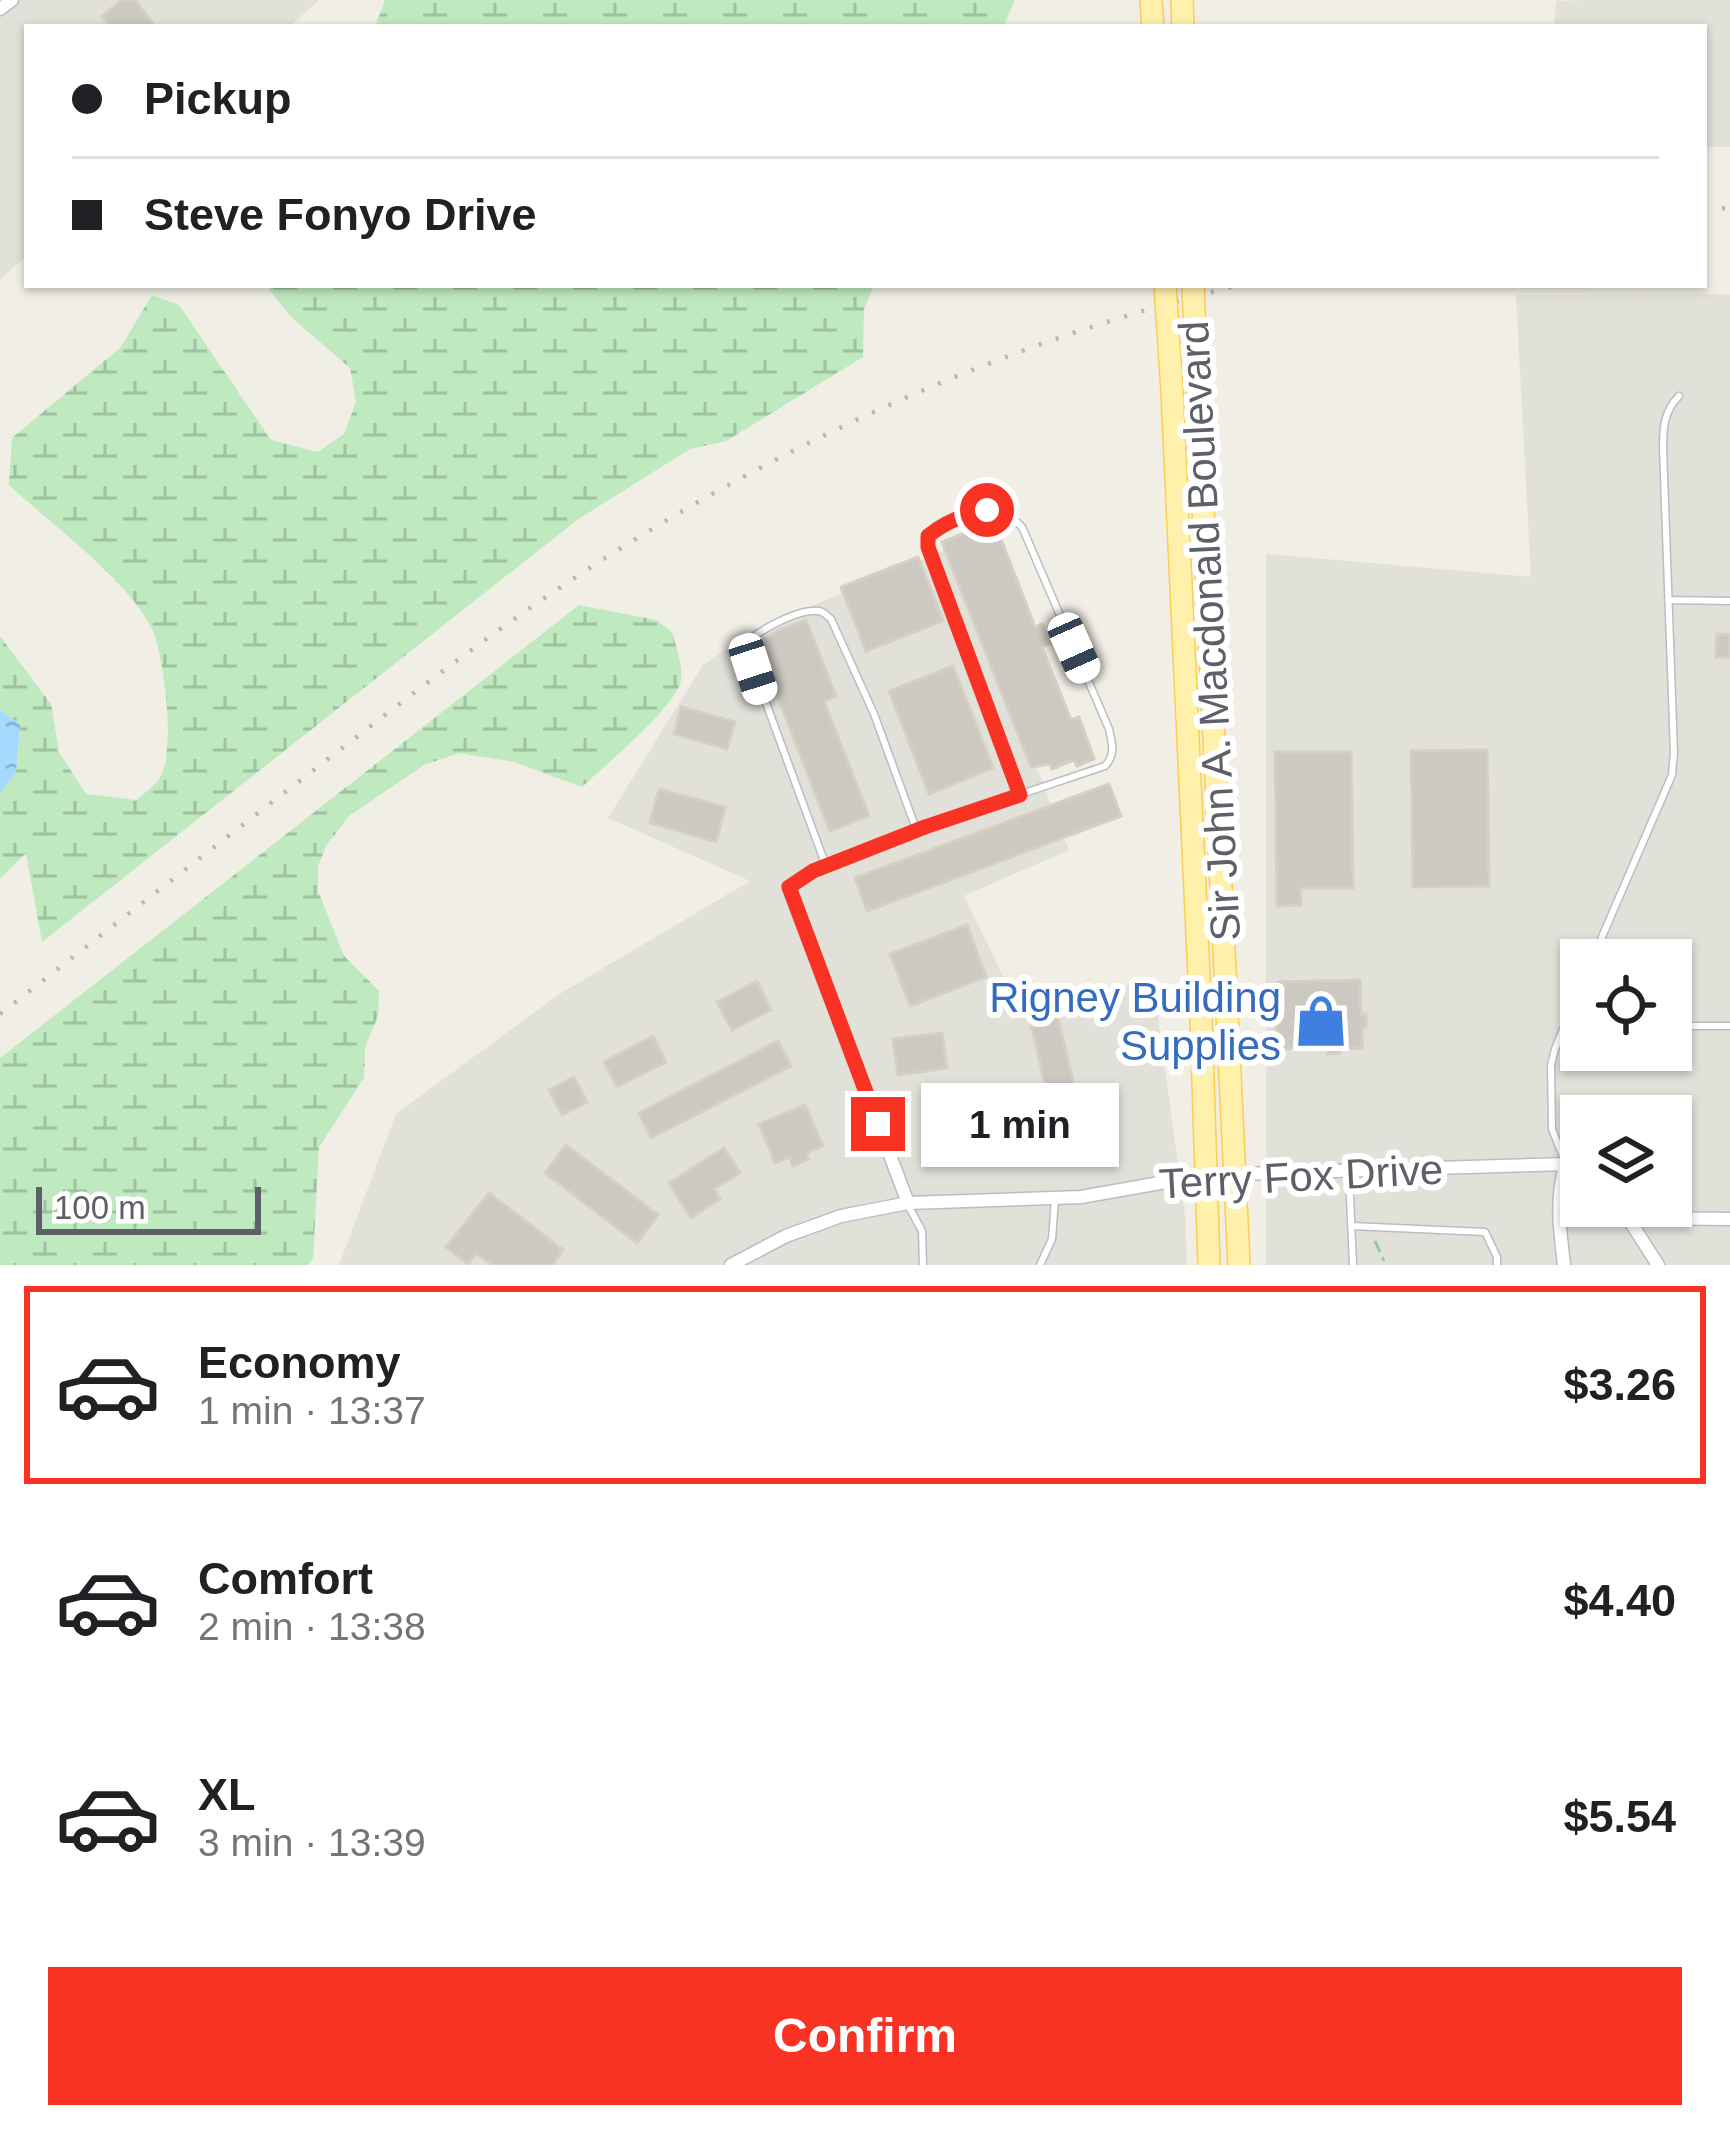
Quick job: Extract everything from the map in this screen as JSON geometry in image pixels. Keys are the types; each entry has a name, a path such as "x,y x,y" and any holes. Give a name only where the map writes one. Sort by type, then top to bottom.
{"main road":[{"name":"Sir John A. Macdonald Boulevard","path":"1165,288 1209,1265"},
{"name":"Sir John A. Macdonald Boulevard","path":"1193,288 1239,1265"}],"street":[{"path":"0,9 12,0"},
{"path":"789,887 908,1203"},
{"name":"Terry Fox Drive","path":"731,1265 786,1236 841,1216 908,1203 1081,1197 1205,1175 1560,1164"},
{"path":"1560,1182 1560,1226"},
{"path":"1692,1219 1730,1219"},
{"path":"1560,1227 1564,1265"},
{"path":"1634,1227 1658,1265"}],"lane":[{"path":"1601,939 1672,776 1664,422 1679,396"},
{"path":"789,887 826,866 1105,766 1111,759 1109,729 1022,527 1014,519 987,510 940,526 928,536 928,547 1020,795"},
{"path":"1668,600 1730,601"},
{"path":"826,866 745,646 754,634 800,614 812,610 831,619 874,714 917,830"},
{"path":"1692,1026 1730,1026"},
{"path":"1560,1037 1551,1065 1552,1129 1560,1149"},
{"path":"1349,1170 1353,1265"},
{"path":"1040,1265 1052,1239 1055,1198"},
{"path":"908,1203 922,1231 923,1265"},
{"path":"1352,1226 1485,1232 1497,1265"}],"path":[{"path":"1376,1241 1384,1261"}],"shaded area":[{"path":"0,0 319,0 292,24 24,24 24,259 0,279"},
{"path":"1730,0 1730,147 1707,147 1707,24 1554,24 1556,1"},
{"path":"1730,294 1730,1265 1266,1265 1266,554 1531,577 1516,295"},
{"path":"950,548 1069,850 964,896 1015,1001 1153,981 1185,1215 1187,1265 339,1265 396,1114 558,995 750,881 608,818 703,665 754,630"}],"green space":[{"path":"385,0 1015,0 1004,24 376,24"},
{"path":"268,288 873,288 864,309 863,357 726,441 690,449 577,520 42,942 26,853 0,879 0,793 16,773 20,724 0,710 0,636 51,704 59,752 86,794 136,800 154,785 167,753 168,720 152,629 108,573 9,485 12,438 121,347 152,295 179,305 271,440 318,452 344,434 356,402 350,368 290,316"},
{"path":"579,605 656,620 672,632 681,680 667,705 638,736 582,787 514,762 459,753 424,765 349,816 326,846 318,866 318,891 344,956 379,991 378,1016 365,1047 364,1078 319,1147 313,1258 308,1265 0,1265 0,1058"}],"water":[{"path":"0,710 20,724 16,773 0,793"}],"building":[{"path":"122,0 135,0 154,24 109,24 102,16"},
{"path":"994,521 1035,627 1042,624 1050,644 1042,647 1071,720 1079,717 1094,759 1077,766 1074,760 1052,769 1050,764 1031,767 942,542"},
{"path":"918,557 943,621 866,651 841,587"},
{"path":"806,620 836,696 824,701 869,816 830,831 757,644"},
{"path":"1717,634 1730,635 1730,657 1716,657"},
{"path":"953,666 993,768 929,794 889,691"},
{"path":"681,707 735,722 727,749 674,734"},
{"path":"1487,750 1489,886 1413,887 1411,751"},
{"path":"1275,752 1351,752 1353,888 1301,888 1301,905 1277,906"},
{"path":"1109,784 1121,816 867,911 855,878"},
{"path":"659,789 725,807 716,842 650,823"},
{"path":"967,925 986,977 910,1006 890,954"},
{"name":"Rigney Building Supplies","path":"1360,980 1361,1015 1366,1014 1362,1048 1328,1054 1328,1048 1279,1049 1278,982"},
{"path":"757,981 771,1010 732,1030 717,1002"},
{"path":"1058,1017 1084,1130 1057,1136 1031,1024"},
{"path":"942,1033 947,1068 898,1075 893,1039"},
{"path":"653,1036 666,1062 617,1087 604,1062"},
{"path":"778,1041 791,1066 651,1138 639,1113"},
{"path":"574,1077 587,1102 562,1115 549,1090"},
{"path":"1000,1089 1000,1136 960,1137 959,1090"},
{"path":"805,1105 823,1146 806,1153 809,1159 793,1166 790,1157 775,1163 759,1124"},
{"path":"566,1145 658,1215 637,1243 545,1173"},
{"path":"724,1148 740,1173 714,1189 720,1199 691,1218 669,1183"},
{"path":"489,1193 563,1250 552,1265 492,1265 476,1253 468,1264 446,1247"}],"railway":[{"path":"1707,209 1730,208"},
{"path":"0,1014 445,669 656,527 734,482 897,401 1066,335 1229,288"}],"place":[{"name":"Rigney Building Supplies","path":"1321,1021"}],"route":[{"path":"878,1124 789,887 813,871 1020,795 928,547 928,536 940,526 987,510"}]}
